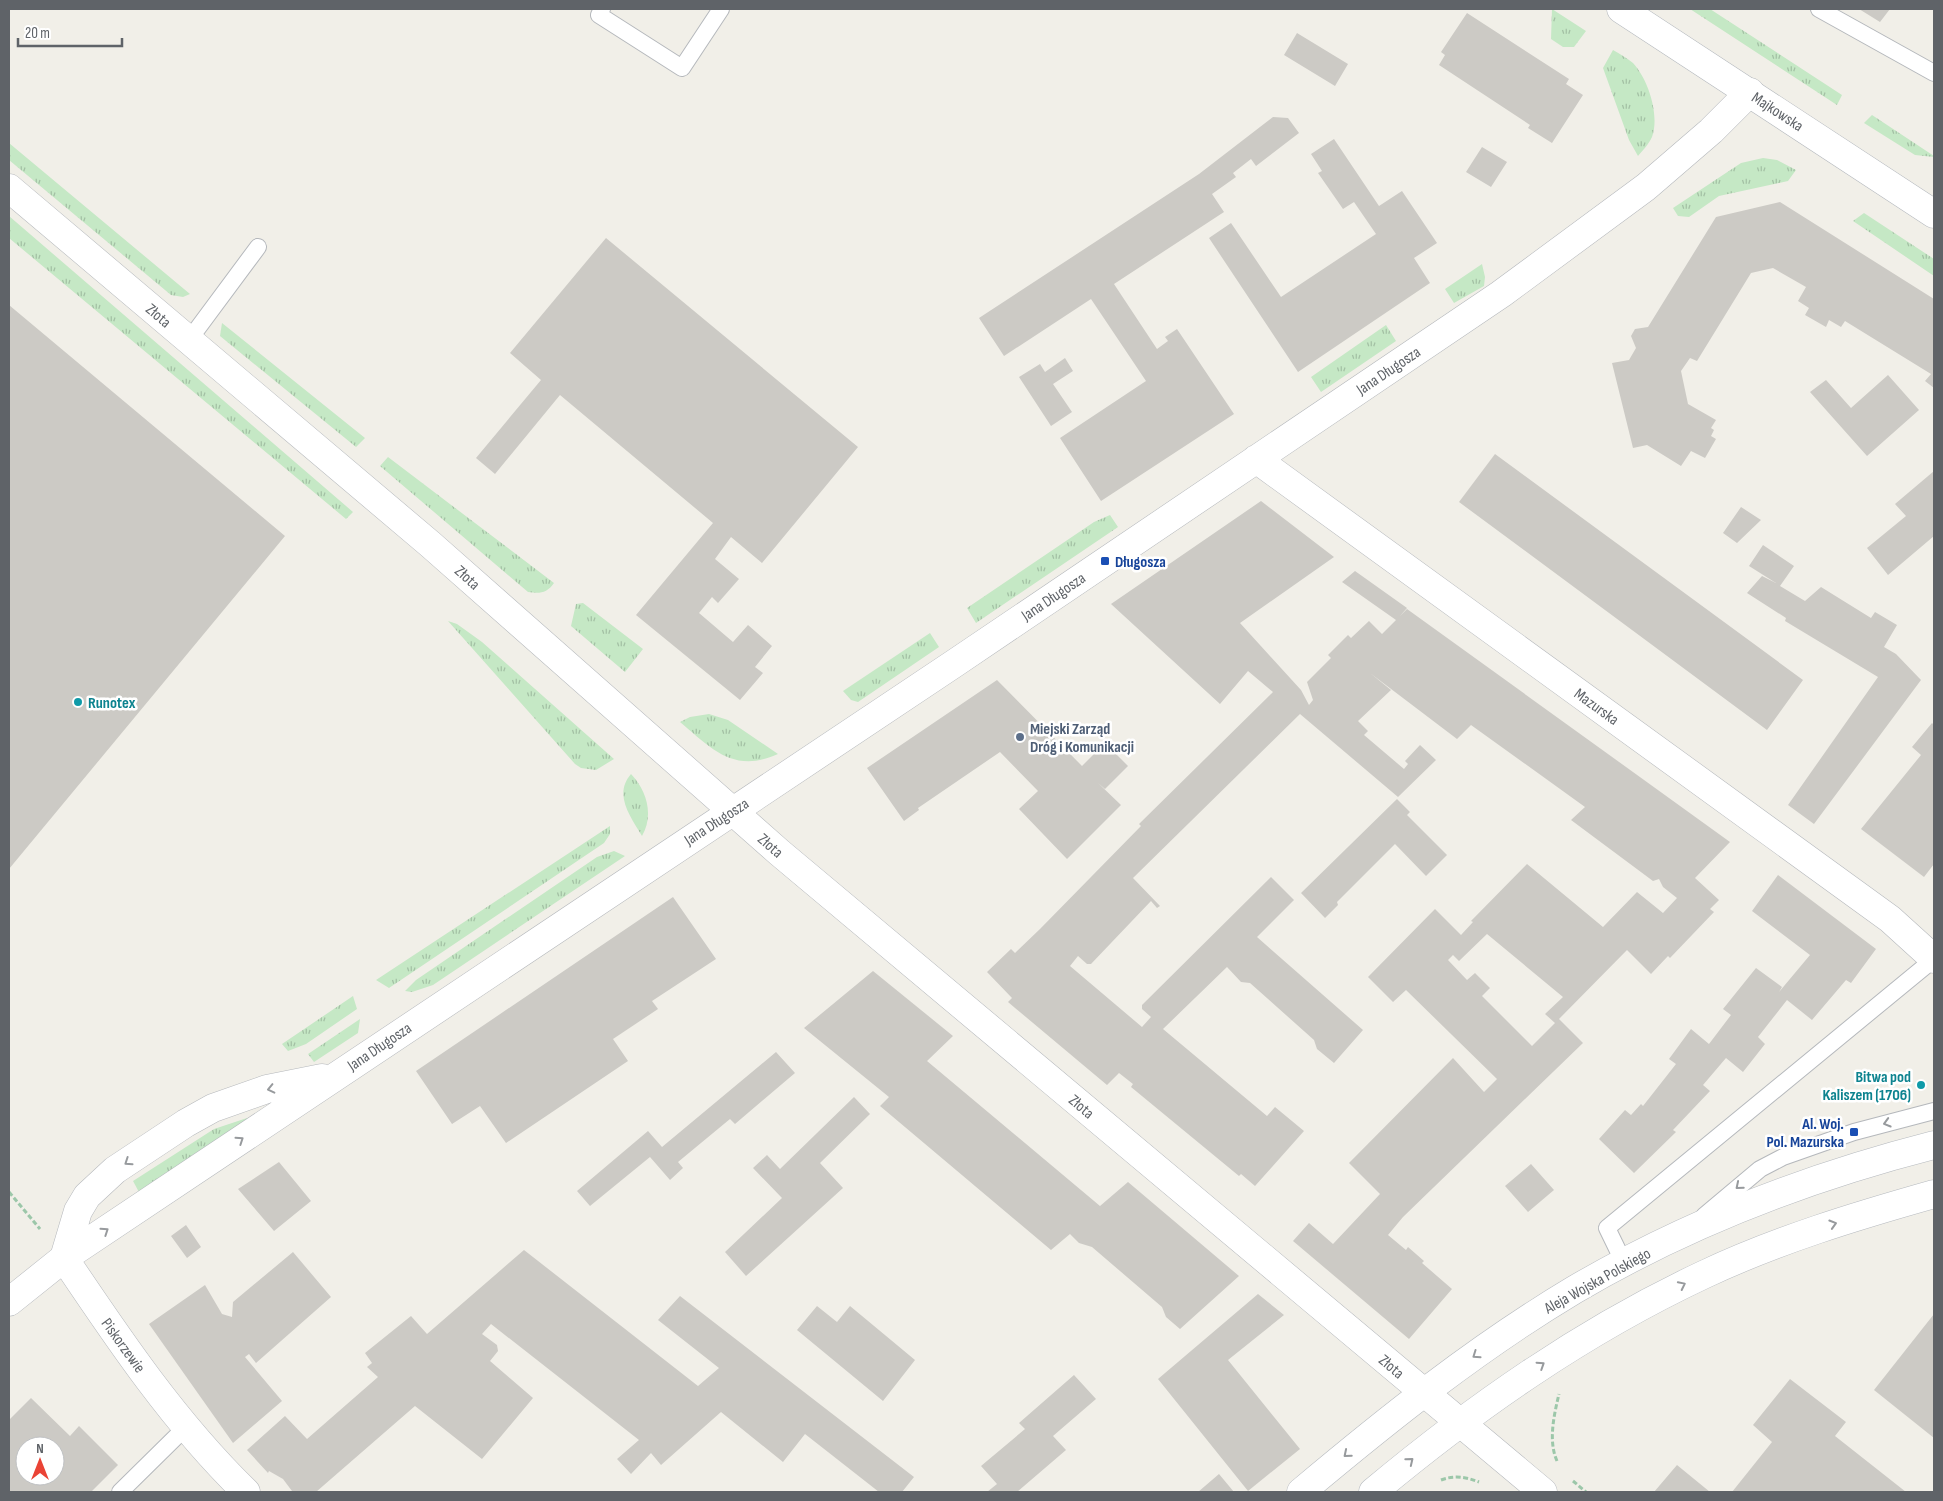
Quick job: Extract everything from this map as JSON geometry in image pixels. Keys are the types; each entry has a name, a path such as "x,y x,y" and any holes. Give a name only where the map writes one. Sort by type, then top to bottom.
{"street":[{"name":"Majkowska","path":"1621,9 1934,214"},
{"name":"Jana Długosza","path":"9,1302 64,1258 1501,294 1592,229 1683,156 1750,92"},
{"name":"Złota","path":"9,188 430,544 732,811 1543,1492"},
{"name":"Mazurska","path":"1256,459 1890,919 1934,959"},
{"name":"Jana Długosza","path":"64,1258 71,1230 87,1196 100,1182 123,1165 186,1123 213,1108 258,1092 336,1075"},
{"name":"Aleja Wojska Polskiego","path":"1301,1492 1424,1392 1519,1325 1575,1290 1624,1263 1684,1233 1803,1184 1870,1162 1934,1145"},
{"path":"1373,1492 1459,1422 1543,1363 1598,1329 1704,1274 1822,1227 1934,1194"},
{"name":"Piskorzewie","path":"64,1258 148,1377 186,1427 246,1492"}],"lane":[{"path":"602,9 598,15 682,68 721,9"},
{"path":"1819,9 1934,73"},
{"path":"189,340 258,247"},
{"path":"1624,1263 1607,1228 1934,959"},
{"path":"1684,1233 1760,1169 1783,1157 1854,1132 1934,1111"},
{"path":"120,1492 186,1427"}],"path":[{"path":"9,1192 64,1258"},
{"path":"1560,1388 1553,1420 1553,1453 1560,1468"},
{"path":"1566,1474 1586,1492"},
{"path":"1432,1483 1449,1477 1466,1477 1488,1485"}],"green space":[{"path":"1552,9 1586,31 1574,47 1563,47 1551,39"},
{"path":"1690,9 1710,9 1842,95 1837,105"},
{"path":"1613,50 1633,63 1643,78 1651,98 1655,118 1652,137 1638,156 1629,140 1603,68"},
{"path":"1872,115 1934,157 1915,155 1864,123"},
{"path":"9,143 190,294 183,297 171,295 9,160"},
{"path":"1763,158 1777,160 1796,170 1788,181 1719,196 1689,217 1678,216 1673,208 1741,163"},
{"path":"1864,213 1934,259 1934,276 1853,221"},
{"path":"9,216 353,512 346,519 9,238"},
{"path":"1482,264 1485,277 1484,286 1454,303 1445,289"},
{"path":"222,323 365,438 356,447 220,336"},
{"path":"1386,325 1396,341 1321,392 1311,377"},
{"path":"388,457 554,583 543,592 528,592 380,466"},
{"path":"1110,515 1118,527 976,623 967,608 1094,522"},
{"path":"583,603 643,649 625,672 571,626 576,604"},
{"path":"448,621 457,624 482,642 614,759 596,770 581,768 575,764"},
{"path":"930,633 939,647 858,702 851,700 843,691"},
{"path":"709,714 728,720 778,754 749,761 736,760 724,756 713,749 680,722 690,717"},
{"path":"631,774 641,788 647,804 648,820 642,836 629,814 624,798 626,782"},
{"path":"610,826 610,834 604,843 389,988 376,980"},
{"path":"614,851 625,856 433,985 412,992 405,991 416,980 597,857"},
{"path":"353,996 357,1009 306,1044 288,1051 282,1044"},
{"path":"360,1019 358,1033 314,1062 308,1054"},
{"path":"247,1118 140,1194 133,1181 214,1129"}],"building":[{"path":"1859,9 1890,9 1880,22"},
{"path":"1467,13 1569,79 1566,84 1583,95 1552,143 1528,128 1530,125 1439,65 1445,55 1441,52"},
{"path":"1297,33 1348,64 1335,86 1284,55"},
{"path":"1273,117 1288,118 1299,133 1256,166 1251,159 1233,173 1236,177 1212,194 1224,212 1114,284 1157,349 1168,341 1165,337 1177,329 1234,414 1101,501 1060,438 1146,381 1091,299 1004,356 979,318 1199,174"},
{"path":"1334,139 1379,206 1402,191 1437,243 1414,258 1430,283 1298,372 1209,238 1231,223 1281,297 1376,234 1354,202 1343,209 1318,173 1322,171 1311,154"},
{"path":"1482,147 1507,162 1491,187 1466,172"},
{"path":"1780,202 1934,299 1934,388 1925,381 1931,374 1845,321 1841,327 1829,320 1826,327 1805,315 1809,308 1798,301 1806,287 1773,268 1751,273 1697,361 1690,358 1681,371 1688,404 1716,420 1711,428 1714,430 1711,436 1716,439 1705,458 1691,451 1681,466 1647,445 1633,448 1612,363 1629,360 1636,348 1631,336 1635,329 1648,327 1716,217"},
{"path":"606,238 858,447 762,563 731,537 715,559 739,579 718,603 712,597 699,613 733,642 748,625 772,646 755,667 763,673 740,700 636,615 713,523 560,395 495,474 476,458 541,380 510,353"},
{"name":"Runotex","path":"9,305 285,536 9,869"},
{"path":"1065,358 1073,371 1053,384 1072,412 1051,426 1019,377 1040,364 1045,372"},
{"path":"1888,375 1919,410 1867,456 1810,392 1826,380 1851,408"},
{"path":"1495,454 1803,680 1767,730 1459,502"},
{"path":"1934,471 1934,536 1888,575 1867,548 1906,516 1895,504"},
{"path":"1261,501 1334,557 1240,623 1301,690 1309,705 1313,700 1307,682 1331,658 1328,655 1348,635 1351,638 1369,621 1382,634 1396,620 1342,582 1355,571 1407,608 1400,616 1407,609 1730,842 1695,878 1719,900 1710,909 1714,912 1670,958 1668,956 1651,974 1627,950 1559,1019 1583,1043 1403,1217 1388,1235 1406,1250 1408,1247 1424,1261 1422,1263 1452,1289 1409,1339 1293,1241 1309,1223 1333,1244 1380,1194 1349,1163 1453,1058 1484,1092 1497,1079 1406,990 1393,1002 1368,977 1435,909 1461,935 1473,922 1471,921 1527,864 1603,927 1637,892 1663,913 1677,898 1663,887 1659,879 1653,881 1571,820 1585,807 1471,725 1457,739 1370,673 1391,690 1358,721 1368,731 1364,735 1404,769 1408,764 1405,761 1420,745 1436,760 1398,797 1300,714 1133,878 1160,906 1157,908 1151,901 1091,964 1087,964 1078,956 1070,966 1142,1027 1151,1017 1142,1009 1142,1005 1271,877 1294,900 1257,937 1363,1030 1334,1063 1317,1049 1314,1040 1250,983 1241,982 1227,967 1163,1029 1267,1116 1275,1107 1304,1131 1255,1186 1241,1174 1239,1176 1131,1087 1133,1084 1119,1073 1107,1085 1008,1002 1012,998 987,972 1011,949 1015,953 1040,929 1141,826 1139,824 1273,692 1248,671 1220,704 1111,604","holes":["1487,934 1563,997 1545,1014 1555,1023 1532,1046 1482,996 1490,988 1475,973 1467,980 1448,960 1453,955 1459,961"]},
{"path":"1741,507 1761,520 1737,543 1723,533"},
{"path":"1763,545 1794,566 1780,586 1805,601 1821,587 1871,618 1875,612 1897,625 1884,647 1896,654 1921,680 1814,824 1788,805 1878,677 1785,621 1786,618 1747,593 1762,576 1776,583 1749,566"},
{"path":"997,680 1082,766 1105,743 1128,766 1105,789 1098,783 1121,805 1067,859 1019,809 1038,791 1000,752 918,808 919,810 904,821 867,768"},
{"path":"1932,723 1934,725 1934,864 1924,877 1861,829 1921,755 1912,747"},
{"path":"1397,799 1410,812 1407,815 1447,855 1426,876 1395,844 1337,902 1338,905 1325,918 1301,893"},
{"path":"1778,875 1876,949 1851,983 1846,980 1812,1020 1787,1000 1758,1037 1765,1044 1743,1072 1726,1058 1703,1085 1710,1091 1673,1130 1676,1132 1634,1173 1599,1139 1625,1110 1631,1115 1641,1104 1643,1106 1676,1064 1669,1059 1691,1029 1709,1044 1731,1015 1723,1009 1756,968 1782,987 1779,992 1810,955 1752,911"},
{"path":"673,897 716,959 652,1001 658,1009 613,1039 628,1061 506,1143 480,1106 452,1124 416,1071"},
{"path":"873,971 953,1036 927,1061 1100,1206 1128,1182 1239,1276 1180,1329 1166,1317 1162,1307 1092,1247 1079,1243 1070,1234 1051,1250 880,1106 889,1097 804,1028"},
{"path":"776,1052 795,1073 735,1124 730,1119 678,1162 683,1168 670,1180 650,1157 590,1206 577,1191 648,1131 662,1147"},
{"path":"854,1097 870,1114 820,1163 843,1188 746,1276 725,1252 782,1198 753,1168 767,1155 780,1169"},
{"path":"279,1162 311,1201 274,1231 238,1189"},
{"path":"1531,1164 1554,1190 1528,1212 1505,1186"},
{"path":"186,1225 201,1247 187,1258 171,1236"},
{"path":"524,1250 698,1386 719,1368 658,1320 680,1296 914,1477 902,1492 879,1492 805,1434 783,1462 721,1412 661,1465 651,1453 631,1474 617,1459 639,1440 491,1324 482,1334 497,1345 498,1351 490,1361 533,1398 482,1459 415,1406 316,1492 292,1491 283,1479 269,1471 268,1473 247,1450 285,1416 307,1439 378,1377 367,1367 372,1363 365,1353 411,1316 427,1334"},
{"path":"293,1252 331,1297 256,1363 249,1354 245,1357 282,1401 233,1443 149,1324 205,1285 222,1314 232,1317 233,1302"},
{"path":"1258,1294 1284,1315 1228,1360 1300,1449 1248,1491 1158,1379"},
{"path":"817,1306 837,1322 850,1306 915,1360 883,1401 797,1330"},
{"path":"1934,1314 1934,1438 1874,1390"},
{"path":"1074,1375 1096,1399 1053,1436 1066,1450 1017,1492 987,1492 997,1484 981,1466 1025,1429 1019,1423"},
{"path":"1790,1379 1846,1422 1835,1436 1906,1492 1732,1492 1772,1442 1753,1425"},
{"path":"31,1398 70,1436 79,1426 118,1465 91,1492 9,1492 9,1420"},
{"path":"1677,1465 1710,1492 1654,1492"},
{"path":"1219,1474 1234,1492 1198,1492"}],"place":[{"name":"Długosza","path":"1105,561"},
{"name":"Runotex","path":"78,702"},
{"name":"Miejski Zarząd Dróg i Komunikacji","path":"1020,737"},
{"name":"Bitwa pod Kaliszem (1706)","path":"1921,1085"},
{"name":"Al. Woj. Pol. Mazurska","path":"1854,1132"}]}
